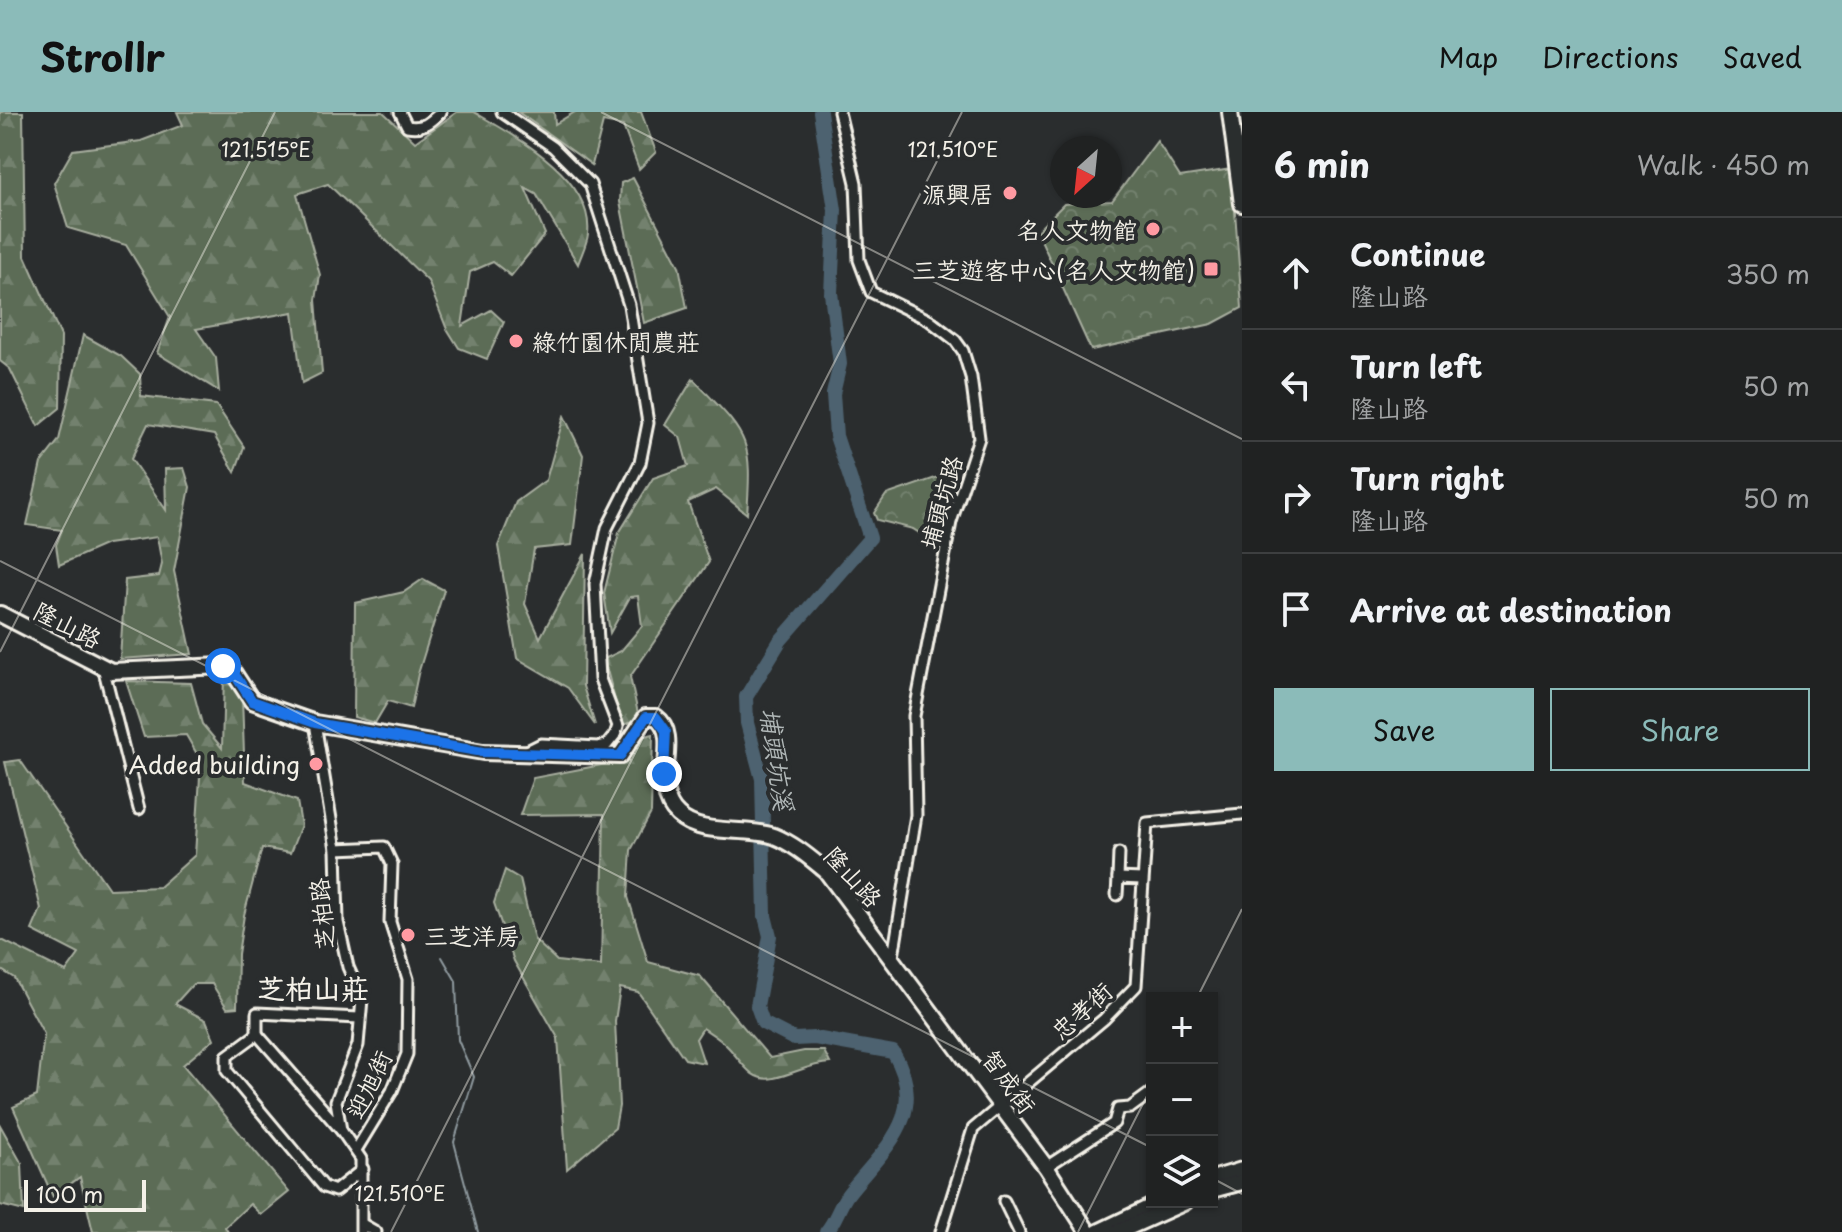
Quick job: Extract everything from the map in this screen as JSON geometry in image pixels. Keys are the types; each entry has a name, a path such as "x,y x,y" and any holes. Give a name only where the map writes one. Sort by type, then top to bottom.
{"street":[{"path":"400,112 407,126 416,128 423,127 441,112"},
{"path":"502,112 553,147 590,184 629,305 648,423 640,463 607,528 595,584 600,679 618,726 615,735 607,745 598,747 541,744 525,752"},
{"name":"埔頭坑路","path":"839,112 856,183 859,260 871,292 929,320 955,340 971,377 979,438 951,522 917,702 912,742 916,815 893,957"},
{"path":"1230,112 1242,204"},
{"name":"隆山路","path":"0,614 111,671 223,666 233,672 252,701 315,723 483,752 620,756 646,717 656,717 666,731 665,791 672,809 691,823 752,831 791,844 826,871 893,957"},
{"path":"103,667 139,809"},
{"name":"芝柏路","path":"315,723 336,849 338,922 348,967 362,999 358,1045 336,1101 341,1130"},
{"name":"忠孝街","path":"941,1232 973,1129 1104,1019 1136,986 1147,823 1242,814"},
{"name":"迎旭街","path":"336,849 384,847 392,864 390,922 408,979 407,1054 392,1091 356,1150"},
{"path":"1117,895 1119,853"},
{"path":"1118,878 1142,879"},
{"name":"智成街","path":"893,957 1046,1167 1088,1232"},
{"path":"359,1018 257,1013 257,1034 356,1150 363,1169 361,1228 376,1232"},
{"path":"257,1034 227,1056 227,1071 324,1187 335,1191 363,1169"},
{"path":"1046,1167 1114,1123 1118,1109 1130,1108 1146,1096"},
{"path":"1218,1177 1242,1170"},
{"path":"1218,1188 1242,1182"},
{"path":"1004,1201 1019,1232"},
{"path":"1098,1232 1148,1208"},
{"path":"1118,1232 1172,1208"}],"green space":[{"path":"0,112 23,112 25,256 61,336 60,408 38,426 10,369 0,361"},
{"path":"177,112 383,112 415,142 457,112 474,112 530,146 565,177 587,214 586,242 578,264 536,194 525,188 545,234 511,276 493,262 470,272 462,326 491,310 504,322 487,359 459,348 446,327 428,281 328,184 297,194 320,275 316,300 322,373 302,383 293,312 196,329 216,358 219,391 157,353 170,317 126,245 68,228 54,183 73,150 141,141 183,125"},
{"path":"518,112 554,112 555,124 575,112 641,112 656,152 639,169 623,126 603,122 592,165"},
{"path":"1157,141 1180,177 1232,169 1242,308 1212,324 1091,350 1037,231 1060,208 1122,208 1122,188"},
{"path":"633,178 679,266 687,308 644,323 620,202 621,183"},
{"path":"83,335 121,356 140,374 141,396 216,405 244,447 235,472 214,435 148,424 131,459 166,510 165,469 184,468 190,487 174,571 192,654 120,659 125,580 159,576 162,564 157,537 107,544 59,565 56,545 62,530 27,525 41,463 59,440"},
{"path":"693,379 725,413 742,438 749,467 747,514 716,489 688,502 709,562 630,677 639,718 622,726 604,659 621,651 642,626 638,596 630,597 610,633 604,593 619,533 653,478 688,466 680,437 665,425"},
{"path":"564,416 583,455 572,545 534,549 525,604 540,638 585,554 583,686 595,725 568,688 517,658 498,546 516,502 546,480"},
{"path":"944,475 962,481 941,547 913,529 877,520 874,513 886,495"},
{"path":"423,579 444,590 418,674 411,708 388,701 375,723 354,717 355,603 404,592"},
{"path":"224,675 242,697 245,782 297,801 301,825 290,853 262,848 244,915 238,954 237,1007 227,1008 212,984 193,984 175,1004 206,1020 214,1039 183,1065 289,1192 261,1215 250,1204 225,1227 228,1232 93,1232 80,1177 53,1197 13,1107 37,1096 44,1034 14,978 0,969 0,939 66,972 79,954 32,930 41,909 5,762 20,760 109,889 159,887 195,855 201,761 186,735 144,737 126,681 191,683 202,724 222,748"},
{"path":"653,734 651,813 631,850 628,897 648,962 700,976 770,1058 804,1051 824,1051 830,1063 766,1079 748,1070 723,1042 703,1028 696,1039 704,1063 685,1059 638,992 620,988 615,1021 619,1106 615,1128 567,1169 558,1038 514,961 494,903 505,870 520,879 534,939 557,961 601,966 604,814 520,815 533,778 627,760 641,737"},
{"path":"0,1125 22,1164 24,1211 0,1205"}],"waterway":[{"name":"埔頭坑溪","path":"820,112 835,210 831,293 840,364 833,394 836,436 870,538 780,641 746,697 747,723 762,779 765,916 770,936 757,1006 763,1023 794,1039 815,1038 893,1052 903,1074 907,1094 905,1113 898,1130 848,1194 826,1232"},
{"path":"442,957 456,981 458,1040 474,1077 454,1142 478,1232"}],"place":[{"name":"源興居","path":"1010,193"},
{"name":"名人文物館","path":"1153,229"},
{"name":"三芝遊客中心(名人文物館)","path":"1211,269"},
{"name":"綠竹園休閒農莊","path":"516,341"},
{"name":"Added building","path":"316,764"},
{"name":"三芝洋房","path":"408,935"}],"district":[{"name":"芝柏山莊","path":"313,987"}],"route":[{"path":"223,666 233,672 252,701 315,723 483,752 620,756 646,717 656,717 663,722 666,731 664,774"}]}
